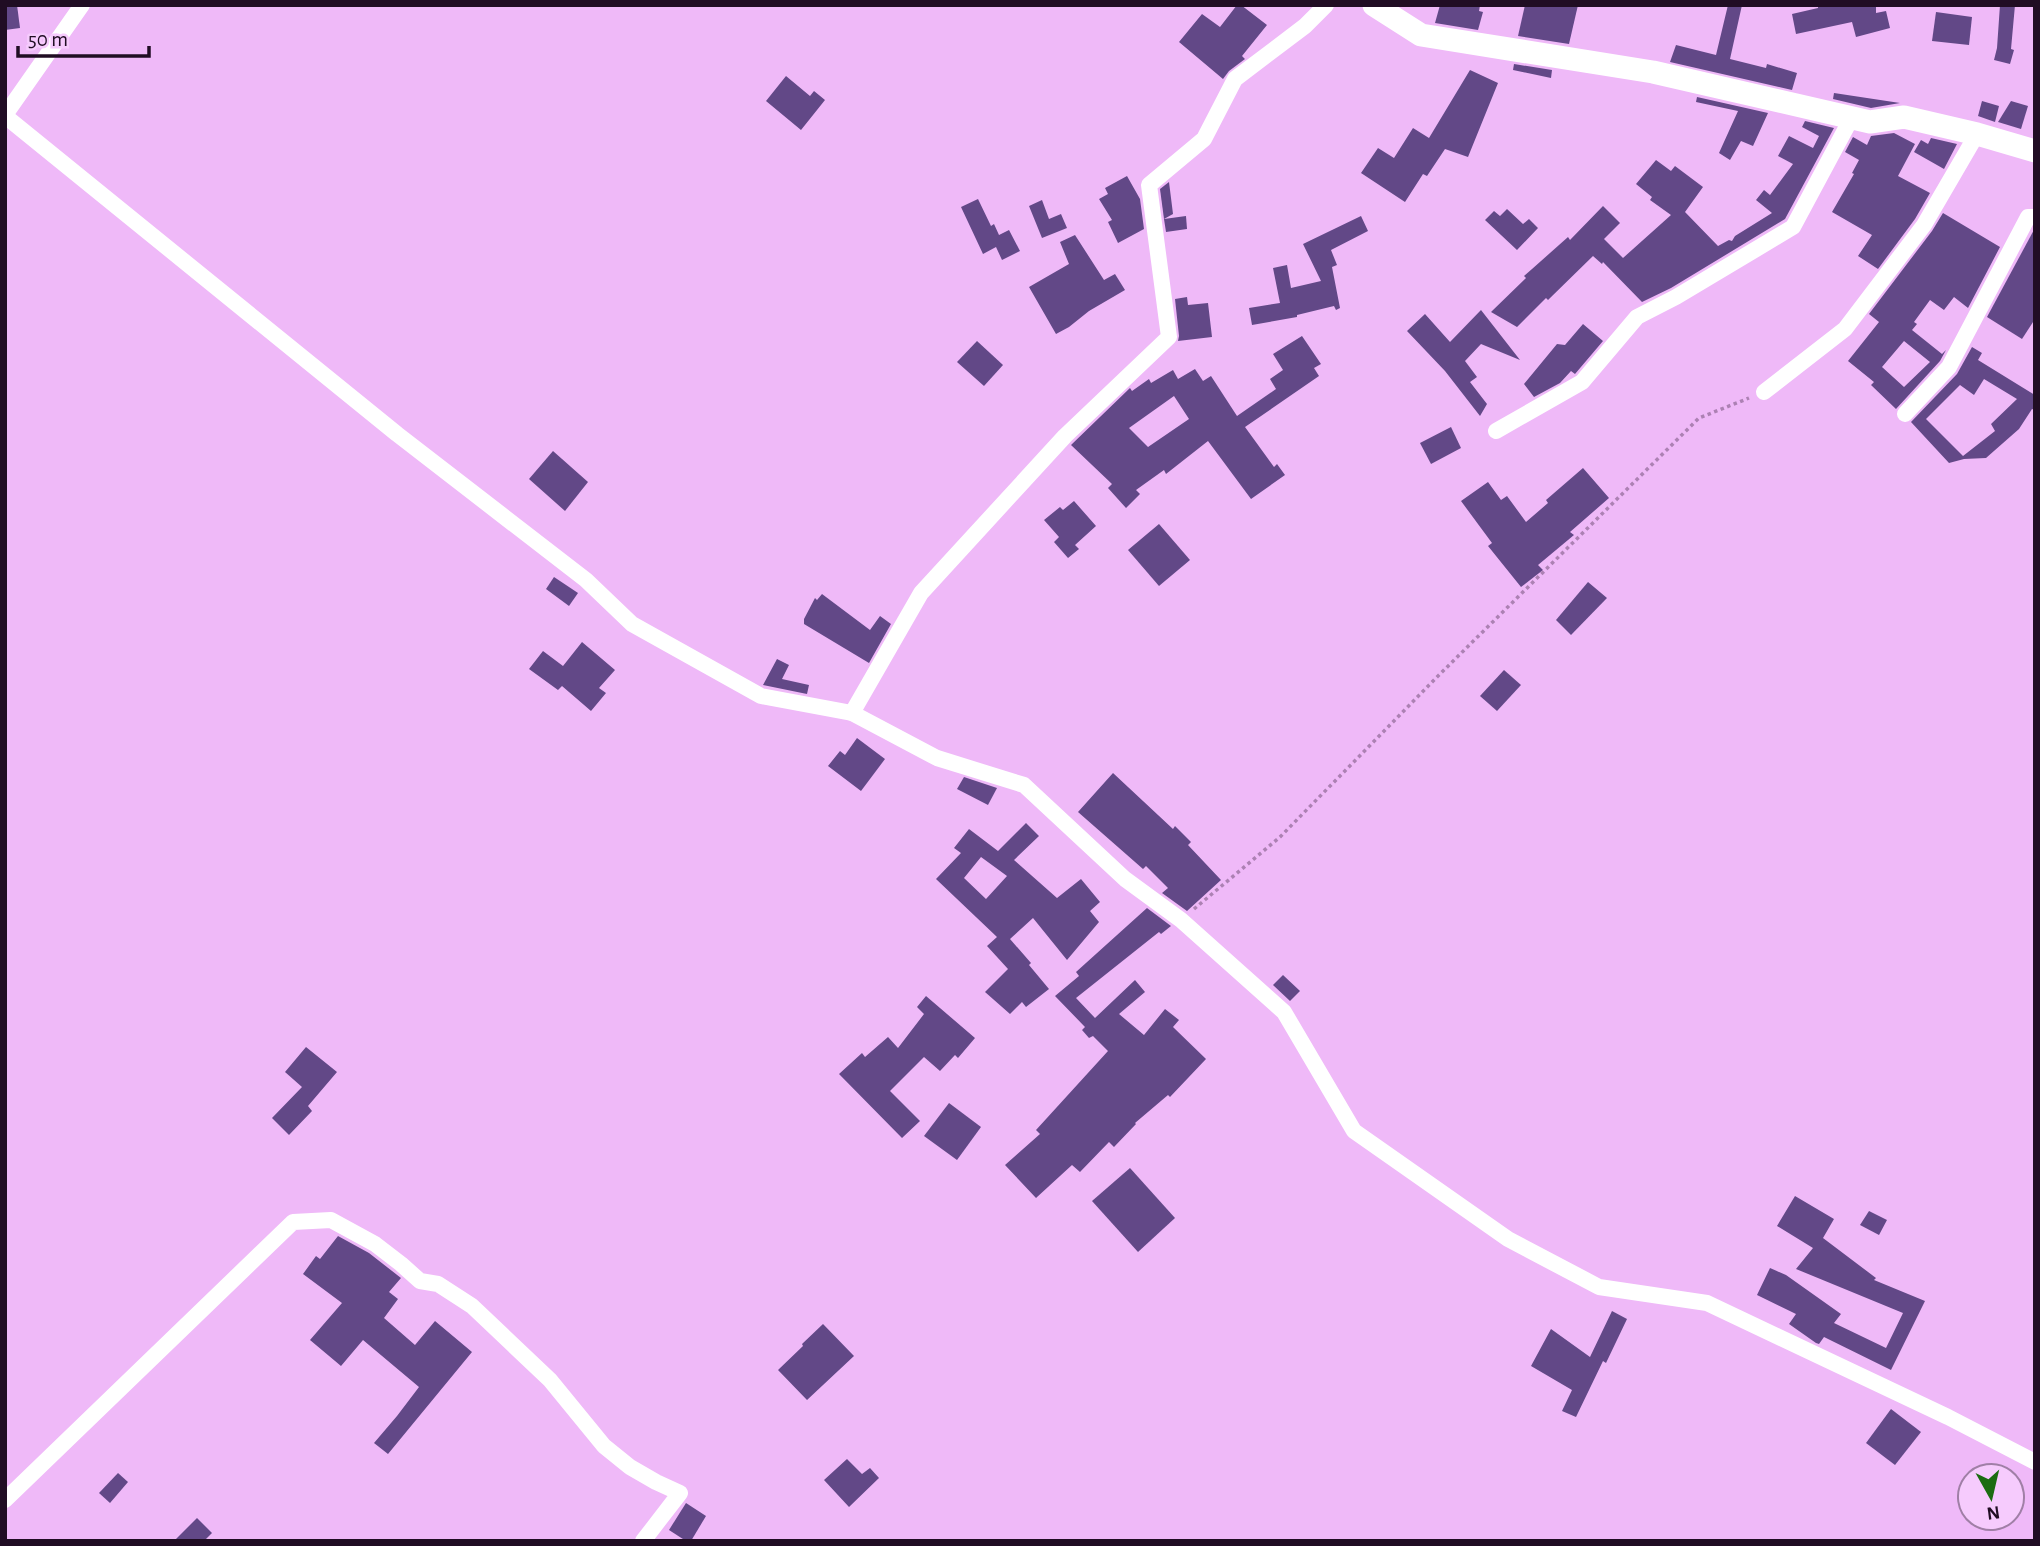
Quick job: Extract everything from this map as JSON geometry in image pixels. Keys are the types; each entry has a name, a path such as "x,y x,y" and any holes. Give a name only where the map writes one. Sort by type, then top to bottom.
{"street":[{"path":"82,5 10,99 5,116 397,434 586,580 632,624 761,696 852,713 937,758 1024,785 1125,879 1181,920 1284,1012 1354,1132 1508,1239 1600,1287 1707,1303 1948,1417 2035,1462"},
{"path":"852,713 921,593 1065,436 1170,337 1149,185 1204,139 1235,79 1305,26 1326,5"},
{"path":"1374,5 1421,35 1653,72 1870,122 1905,117 1978,134 2035,152"},
{"path":"1496,431 1582,382 1637,317 1676,297 1793,227 1852,117"},
{"path":"1764,392 1844,329 1924,225 1978,134"},
{"path":"1905,414 1949,367 2028,217 2035,217"},
{"path":"5,1500 293,1222 331,1220 375,1244 420,1282 438,1284 472,1306 550,1380 604,1446 630,1467 680,1493 643,1541"}],"path":[{"path":"1181,920 1280,837 1436,678 1699,418 1764,392"}],"building":[{"path":"5,5 17,5 20,28 5,30"},
{"path":"1237,5 1241,5 1267,25 1242,56 1245,59 1223,79 1179,42 1202,14 1220,27"},
{"path":"1440,5 1480,5 1479,11 1483,12 1478,30 1435,23"},
{"path":"1525,5 1578,5 1569,44 1518,36"},
{"path":"1728,5 1742,5 1730,59 1766,68 1767,64 1797,73 1792,90 1670,62 1676,45 1716,55"},
{"path":"1818,5 1876,5 1876,13 1886,11 1890,28 1856,37 1852,22 1796,34 1792,14 1818,8"},
{"path":"2000,5 2015,5 2011,49 2014,50 2010,64 1994,60"},
{"path":"1936,12 1972,17 1969,45 1932,41"},
{"path":"1514,64 1552,70 1551,78 1513,70"},
{"path":"1470,70 1498,83 1468,157 1445,149 1427,176 1423,174 1405,202 1361,173 1378,148 1394,158 1413,128 1429,138"},
{"path":"786,76 810,96 814,91 825,100 801,130 766,101"},
{"path":"1834,93 1900,103 1871,108 1833,99"},
{"path":"1697,97 1768,113 1753,146 1741,141 1730,160 1719,153 1738,111 1696,102"},
{"path":"1982,101 1999,106 1995,122 1978,116"},
{"path":"2011,101 2028,106 2021,129 1998,122"},
{"path":"1805,121 1834,128 1785,219 1671,288 1642,302 1603,262 1602,264 1593,256 1517,327 1491,312 1526,278 1524,276 1568,237 1570,240 1603,206 1620,223 1604,239 1623,258 1671,215 1650,200 1652,197 1636,184 1656,160 1671,171 1675,166 1703,187 1685,212 1718,246 1732,241 1735,236 1772,213 1756,200 1764,190 1770,195 1793,164 1778,156 1789,136 1813,148 1819,136 1802,127"},
{"path":"1894,133 1915,144 1898,176 1930,193 1915,219 1878,269 1858,256 1872,235 1832,212 1859,160 1845,152 1853,137 1867,145 1871,136"},
{"path":"1931,138 1957,144 1944,169 1914,152 1921,140 1928,144"},
{"path":"1127,176 1140,199 1144,229 1118,243 1108,222 1112,220 1099,199 1108,194 1105,188"},
{"path":"1169,182 1173,214 1164,219 1160,189"},
{"path":"978,199 991,226 994,224 999,235 1009,230 1020,251 1002,260 996,247 983,254 961,207"},
{"path":"1042,200 1049,219 1061,214 1067,228 1042,238 1029,206"},
{"path":"1507,209 1523,224 1529,219 1538,228 1517,250 1485,220 1494,211 1500,216"},
{"path":"1943,213 2000,247 1968,308 1954,297 1944,310 1930,300 1914,322 1917,324 1912,330 1942,354 1946,350 1940,361 1896,409 1871,385 1874,382 1848,361 1879,322 1869,314","holes":["1904,341 1930,362 1904,387 1882,367"]},
{"path":"1186,216 1187,229 1166,232 1164,219"},
{"path":"1361,216 1368,231 1331,250 1337,265 1332,267 1340,308 1336,310 1334,306 1297,317 1252,325 1249,308 1280,303 1273,268 1287,265 1291,288 1321,281 1303,244"},
{"path":"2035,228 2035,319 2022,339 1987,317"},
{"path":"1075,235 1104,280 1115,274 1125,290 1056,334 1029,287 1069,264 1060,242"},
{"path":"1187,297 1188,305 1208,303 1212,337 1178,341 1175,299"},
{"path":"1481,310 1520,360 1481,344 1465,361 1477,377 1470,382 1487,404 1480,416 1445,371 1407,331 1425,314 1450,342"},
{"path":"1583,324 1603,341 1575,374 1571,371 1560,383 1534,397 1524,384 1557,344 1565,345"},
{"path":"1302,336 1321,364 1314,368 1319,376 1245,427 1274,467 1277,464 1285,475 1251,499 1208,441 1166,474 1164,470 1136,490 1140,494 1126,508 1108,488 1112,484 1071,445 1130,388 1132,391 1149,379 1151,383 1173,370 1178,379 1195,369 1203,381 1211,376 1237,416 1276,389 1270,379 1283,370 1273,354","holes":["1174,396 1189,419 1148,447 1129,428"]},
{"path":"977,341 1003,365 984,386 957,362"},
{"path":"1972,347 1982,353 1978,360 2035,395 2035,410 2032,409 2019,429 1986,458 1949,463 1911,422 1957,374","holes":["1984,379 2017,399 1991,424 1995,431 1963,456 1926,419 1960,385 1974,395"]},
{"path":"1451,427 1461,448 1431,464 1420,443"},
{"path":"553,451 588,482 565,511 529,479"},
{"path":"1583,468 1609,498 1570,532 1574,535 1538,565 1543,570 1521,587 1488,546 1492,543 1461,501 1488,482 1501,500 1507,496 1526,522 1548,503 1546,500"},
{"path":"1074,501 1096,526 1075,545 1079,549 1068,558 1054,542 1059,537 1044,520 1060,507 1063,510"},
{"path":"1159,524 1190,560 1159,586 1128,550"},
{"path":"554,577 578,593 569,606 546,589"},
{"path":"1588,582 1607,598 1571,635 1556,620"},
{"path":"822,594 870,630 880,616 891,624 869,663 804,624 815,598 817,600"},
{"path":"582,642 615,670 599,688 606,693 591,711 562,686 558,690 529,669 543,651 563,666"},
{"path":"777,659 789,665 782,679 809,685 807,694 763,685"},
{"path":"1504,670 1521,685 1497,711 1480,696"},
{"path":"857,738 885,759 861,791 828,766 840,751 845,755"},
{"path":"1113,773 1173,829 1175,826 1191,842 1188,845 1221,880 1187,911 1162,893 1168,888 1146,866 1143,869 1078,812"},
{"path":"964,777 997,788 988,805 957,789"},
{"path":"1026,823 1039,836 1014,860 1057,898 1081,879 1100,902 1090,911 1099,922 1067,960 1033,918 1010,939 1049,989 1026,1007 1022,1002 1010,1014 985,992 1008,969 987,946 997,937 936,879 961,853 954,848 969,829 998,851","holes":["981,857 1007,876 986,899 964,878"]},
{"path":"1147,908 1171,926 1161,934 1159,932 1076,998 1095,1018 1135,980 1145,992 1119,1014 1144,1035 1165,1009 1179,1020 1173,1027 1206,1059 1170,1097 1168,1095 1135,1123 1114,1147 1109,1142 1080,1172 1072,1165 1036,1198 1005,1165 1040,1134 1036,1130 1108,1051 1093,1036 1089,1038 1082,1030 1085,1027 1055,996 1079,976 1076,972"},
{"path":"1283,975 1300,991 1290,1001 1273,985"},
{"path":"926,996 975,1038 958,1058 955,1055 940,1071 924,1057 890,1091 920,1121 902,1138 839,1074 862,1053 865,1057 888,1037 898,1048 924,1014 917,1007"},
{"path":"306,1047 337,1072 308,1106 312,1111 289,1135 272,1118 302,1087 285,1072"},
{"path":"949,1103 981,1127 957,1160 924,1136"},
{"path":"1130,1168 1175,1218 1138,1252 1092,1201"},
{"path":"1795,1196 1834,1219 1823,1238 1876,1278 1874,1280 1925,1301 1891,1370 1824,1337 1819,1344 1816,1343 1789,1324 1796,1314 1757,1295 1770,1268 1786,1275 1841,1314 1834,1323 1886,1348 1903,1313 1796,1269 1813,1248 1777,1226"},
{"path":"1869,1211 1887,1220 1879,1235 1860,1225"},
{"path":"338,1236 369,1253 401,1278 389,1292 398,1299 384,1318 415,1345 435,1321 472,1352 388,1454 374,1443 419,1387 363,1340 341,1366 310,1340 342,1303 303,1274 316,1256 320,1259"},
{"path":"1612,1311 1627,1319 1576,1417 1562,1411 1572,1390 1531,1366 1551,1329 1590,1357"},
{"path":"823,1324 854,1356 807,1400 778,1370"},
{"path":"1891,1409 1921,1432 1895,1465 1866,1443"},
{"path":"847,1459 862,1474 870,1468 879,1478 849,1507 824,1480"},
{"path":"118,1473 128,1482 110,1503 99,1493"},
{"path":"686,1503 706,1516 691,1541 686,1541 669,1530"},
{"path":"197,1518 212,1533 204,1541 174,1541"}]}
